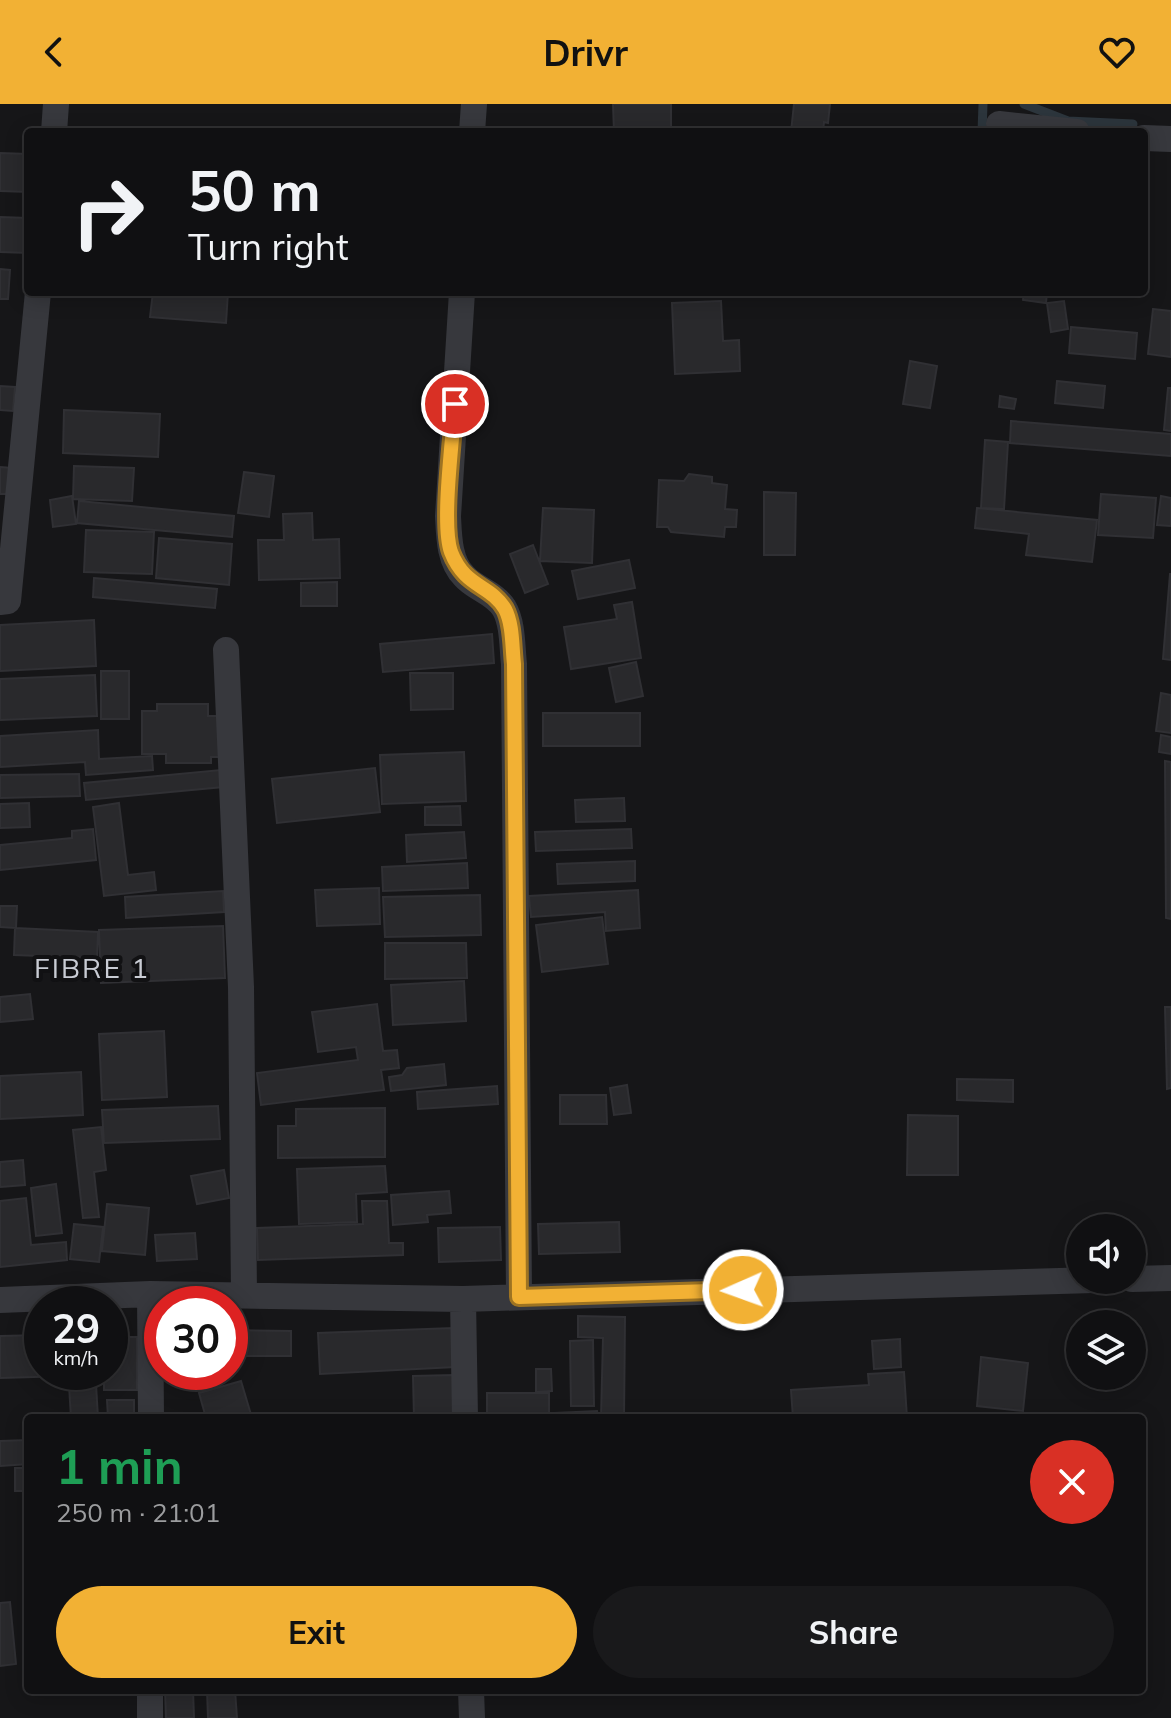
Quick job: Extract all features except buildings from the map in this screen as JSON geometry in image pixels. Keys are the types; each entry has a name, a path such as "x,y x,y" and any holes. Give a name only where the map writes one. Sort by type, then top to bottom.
{"street":[{"path":"54,128 56,104"},
{"path":"472,128 474,104"},
{"path":"999,120 1051,128"},
{"path":"1148,138 1171,139"},
{"path":"0,602 8,601 38,296"},
{"path":"462,296 448,516 450,549 463,576 489,592 505,609 514,664 519,1297"},
{"path":"226,650 241,987 244,1286"},
{"path":"1146,1279 1171,1278"},
{"path":"248,1295 463,1299 1066,1281"},
{"path":"0,1300 144,1294"},
{"path":"463,1299 465,1414"},
{"path":"151,1390 151,1414"},
{"path":"150,1694 150,1718"},
{"path":"471,1694 472,1718"}],"waterway":[{"path":"982,128 983,104"},
{"path":"1024,104 1068,121 1133,124"}],"district":[{"name":"FIBRE 1","path":"92,967"}],"route":[{"path":"455,404 448,516 450,549 463,576 489,592 505,609 514,664 519,1297 743,1290"}]}
